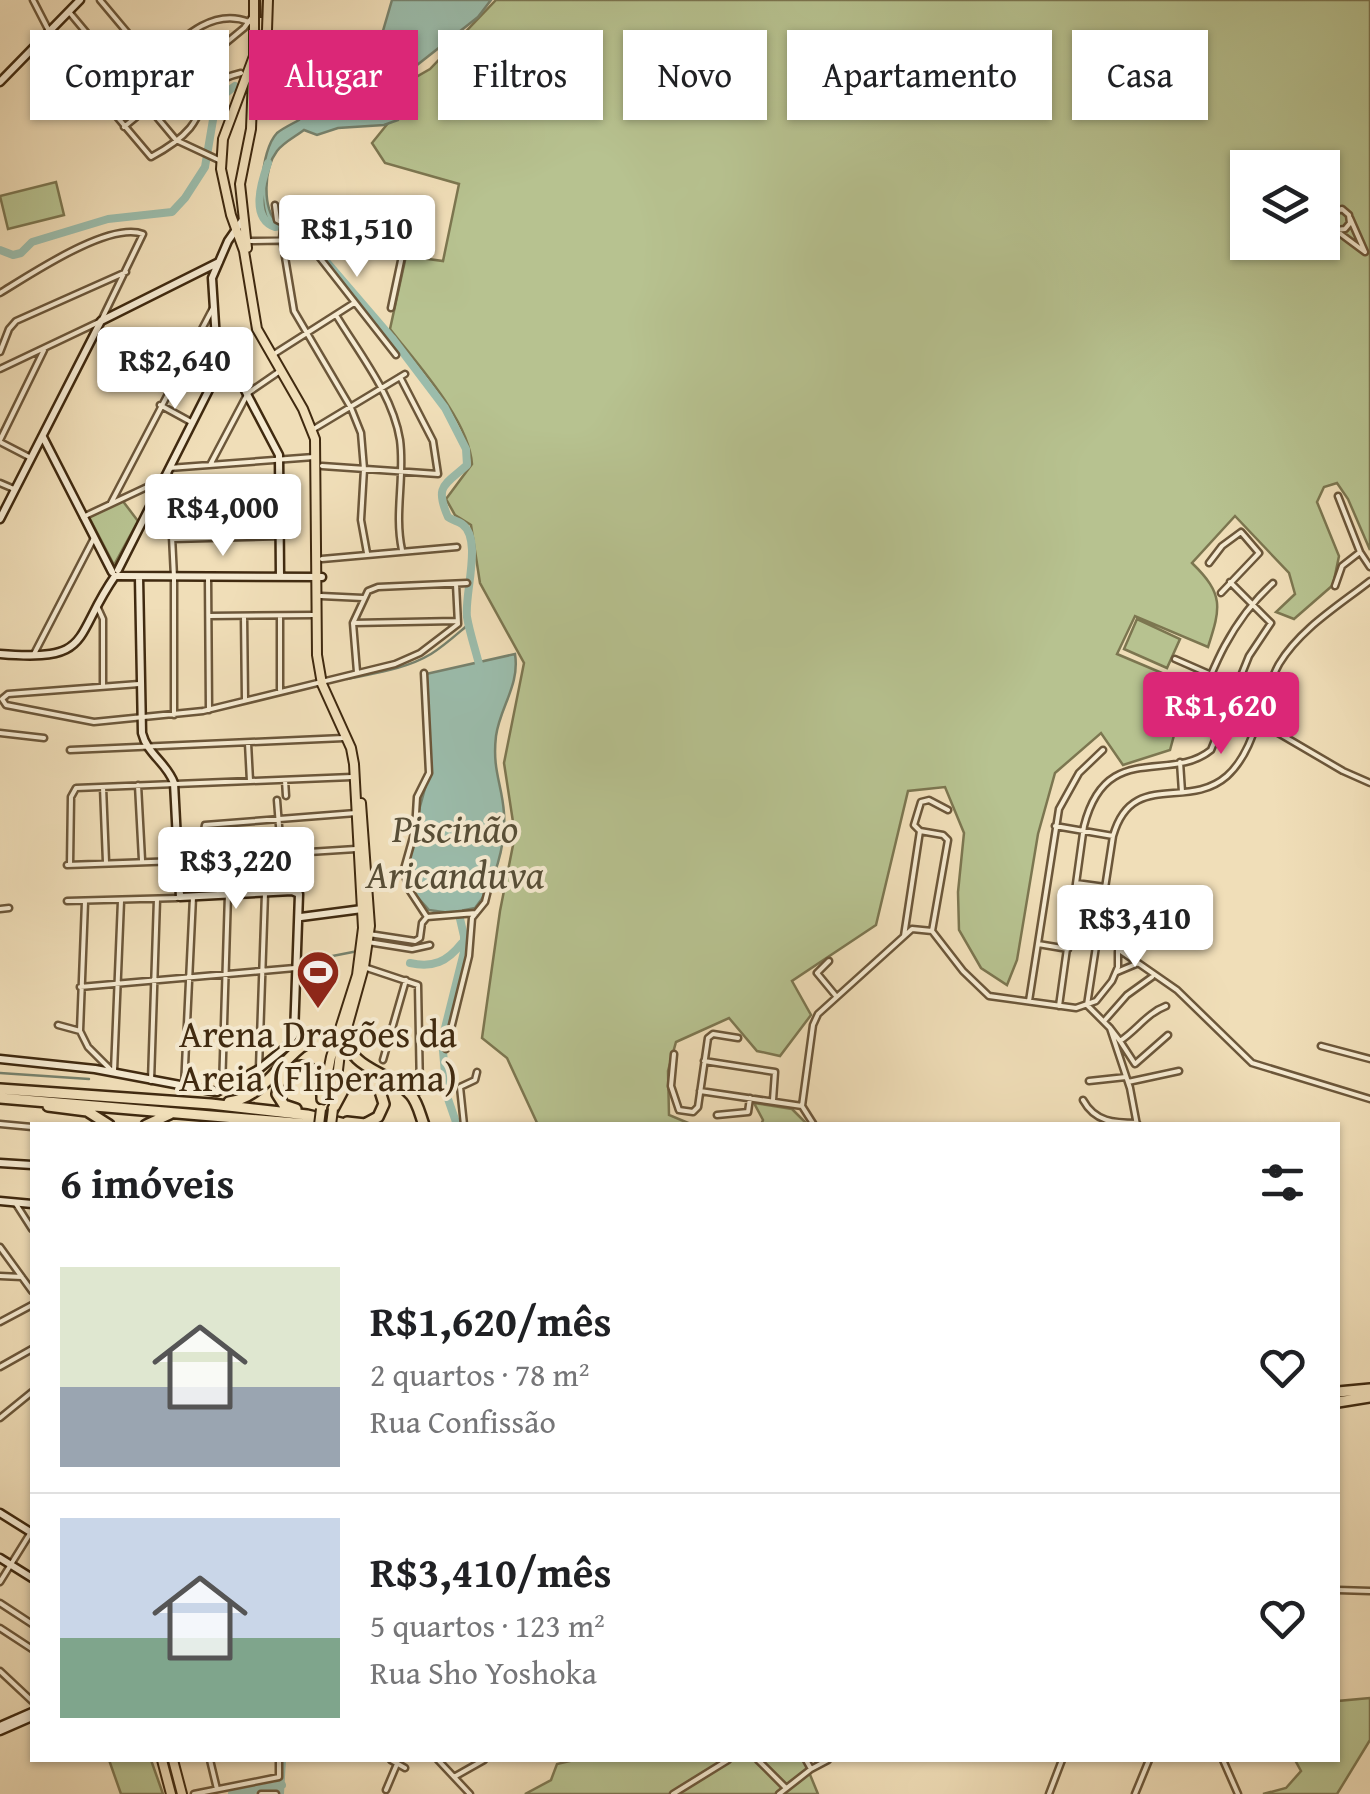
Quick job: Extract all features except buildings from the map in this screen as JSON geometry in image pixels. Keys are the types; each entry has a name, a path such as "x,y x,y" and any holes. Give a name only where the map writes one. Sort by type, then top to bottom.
{"highway":[{"path":"211,1104 251,1096 298,1050 314,1040 342,1032 354,1058 412,1095 423,1122"},
{"path":"307,1114 279,1100 278,1081 286,1071 298,1066 317,1073 322,1080 322,1104"},
{"path":"333,1109 342,1089 351,1081 368,1079 382,1090 384,1104 371,1122"},
{"path":"0,1089 211,1104 307,1114 338,1122"},
{"path":"0,1098 289,1122"},
{"path":"16,1099 87,1112 106,1122"},
{"path":"150,1122 189,1112"},
{"path":"1340,1392 1370,1388"},
{"path":"1340,1404 1370,1399"}],"main road":[{"path":"254,0 254,30"},
{"path":"266,0 268,17 252,85 253,116 240,184 238,243 254,317 314,429"},
{"path":"253,19 262,26 268,17"},
{"path":"249,72 226,130 221,161 226,194 240,227 257,313 314,429 320,462 322,559 317,615 322,679 346,738 355,777 362,909 360,960 319,1122"},
{"path":"320,462 322,679 358,760 369,938 364,967 342,1032 331,1122"},
{"path":"362,909 366,911 369,938"},
{"path":"163,1762 171,1794"},
{"path":"174,1762 182,1794"}],"street":[{"path":"33,0 47,30"},
{"path":"50,30 80,0"},
{"path":"100,0 125,30"},
{"path":"69,12 84,30"},
{"path":"194,30 204,22 253,19"},
{"path":"229,41 253,19"},
{"path":"244,28 249,33"},
{"path":"0,82 30,51"},
{"path":"118,120 151,157 190,128 211,88 241,73"},
{"path":"124,127 133,120"},
{"path":"160,120 176,140 221,161"},
{"path":"276,205 294,312 351,408 362,439 360,520 366,553"},
{"path":"1340,210 1350,218 1364,252"},
{"path":"282,226 296,214 328,216 365,241 402,256 391,308"},
{"path":"1340,229 1348,226 1350,218"},
{"path":"0,369 219,262 238,243 240,227"},
{"path":"0,293 47,262 117,233 138,231 143,238 0,519"},
{"path":"1340,233 1370,258"},
{"path":"238,243 299,238 308,241 396,355"},
{"path":"0,654 56,653 74,646 98,608 216,377 222,356 214,307 214,272 219,262"},
{"path":"0,352 16,322 126,272"},
{"path":"193,276 214,272"},
{"path":"274,354 354,303"},
{"path":"111,503 214,307"},
{"path":"336,315 381,390 399,437 397,519 402,550"},
{"path":"32,458 0,441 44,348"},
{"path":"222,356 232,361 278,450 280,577"},
{"path":"210,465 248,393 280,371"},
{"path":"83,517 166,475 210,465 320,462 439,474 433,441 403,375 314,429"},
{"path":"160,405 192,422"},
{"path":"43,436 115,574 320,577"},
{"path":"166,475 174,577 174,715"},
{"path":"166,475 170,493"},
{"path":"0,483 15,490"},
{"path":"1338,496 1370,568"},
{"path":"170,503 280,499"},
{"path":"1209,563 1222,546 1241,532 1259,554 1221,593"},
{"path":"172,539 280,536"},
{"path":"34,654 94,538"},
{"path":"322,559 457,548"},
{"path":"1335,586 1342,566 1360,552"},
{"path":"139,577 140,719 147,747 166,767 174,783 180,897"},
{"path":"208,577 209,710"},
{"path":"1087,1005 1113,836 1124,811 1135,800 1151,794 1208,787 1230,773 1241,758 1264,698 1292,645 1370,581"},
{"path":"1059,1006 1084,832 1094,800 1108,784 1134,768 1196,759 1211,750 1250,656 1271,623 1230,582"},
{"path":"357,673 353,623 363,598 374,587 467,583"},
{"path":"1191,725 1224,641 1252,602 1273,583"},
{"path":"6,704 78,721 140,719 209,710 407,660 458,624 456,584"},
{"path":"322,596 363,598"},
{"path":"98,608 103,619 103,686"},
{"path":"208,616 317,615"},
{"path":"244,616 245,699"},
{"path":"280,616 280,690"},
{"path":"445,620 448,631"},
{"path":"353,623 456,621"},
{"path":"1175,660 1264,698"},
{"path":"369,938 415,941 420,938 426,917 404,875 416,825 416,802 429,773 424,673"},
{"path":"6,704 4,695 139,684"},
{"path":"0,710 6,704"},
{"path":"1256,720 1370,783"},
{"path":"0,733 44,738"},
{"path":"70,750 346,738"},
{"path":"248,742 250,782"},
{"path":"1029,1001 1059,809 1072,784 1102,750"},
{"path":"1180,762 1182,792"},
{"path":"179,861 68,865 73,790 355,777"},
{"path":"285,780 286,796"},
{"path":"138,785 142,862"},
{"path":"103,787 106,864"},
{"path":"277,800 284,892"},
{"path":"932,931 948,840 943,835 920,832 914,826 921,802 933,801 948,810"},
{"path":"356,814 204,825 200,860 359,849"},
{"path":"1055,826 1113,836"},
{"path":"904,936 920,832"},
{"path":"1076,883 1106,887"},
{"path":"446,1049 469,956 472,918 488,890"},
{"path":"260,1069 265,893"},
{"path":"222,1091 228,894"},
{"path":"0,1059 96,1069 222,1091 260,1069 292,1040 300,894 67,901"},
{"path":"184,1087 193,897"},
{"path":"151,1081 158,899"},
{"path":"114,1073 121,901"},
{"path":"85,902 80,1031 114,1073"},
{"path":"0,909 9,908"},
{"path":"301,917 362,909"},
{"path":"426,917 476,913"},
{"path":"1102,915 1118,949 1176,990 1252,1063 1370,1099"},
{"path":"812,1122 802,1106 815,1020 836,996 917,928 932,931 986,994 1059,1006 1076,1008 1096,1001 1117,972 1137,964"},
{"path":"369,938 412,950 430,945"},
{"path":"1038,944 1068,949"},
{"path":"1117,972 1118,949"},
{"path":"829,961 817,972 836,996"},
{"path":"364,967 418,986 420,1091"},
{"path":"80,987 298,968"},
{"path":"1105,1020 1127,995 1152,978"},
{"path":"383,1060 406,980"},
{"path":"1090,996 1096,1001"},
{"path":"1087,1005 1105,1020 1135,1064 1168,1035"},
{"path":"1120,1041 1154,1011 1166,1006"},
{"path":"58,1024 80,1031"},
{"path":"1110,1028 1137,1122"},
{"path":"674,1054 671,1086 677,1109 696,1111 709,1036 738,1038"},
{"path":"1321,1046 1370,1059"},
{"path":"96,1069 100,1060"},
{"path":"704,1062 775,1072 773,1100"},
{"path":"1090,1081 1127,1080 1178,1071"},
{"path":"464,1122 460,1087 475,1080 478,1072"},
{"path":"700,1091 802,1106"},
{"path":"717,1115 748,1112 750,1098"},
{"path":"1083,1100 1092,1113 1106,1122"},
{"path":"0,1124 30,1127"},
{"path":"0,1162 30,1165"},
{"path":"0,1201 30,1204"},
{"path":"16,1202 30,1226"},
{"path":"0,1247 30,1288"},
{"path":"0,1276 22,1277"},
{"path":"0,1322 30,1306"},
{"path":"0,1314 7,1318"},
{"path":"0,1367 30,1350"},
{"path":"0,1418 30,1394"},
{"path":"0,1513 30,1532"},
{"path":"0,1582 30,1536"},
{"path":"0,1558 30,1577"},
{"path":"1340,1590 1370,1591"},
{"path":"0,1602 30,1623"},
{"path":"0,1628 30,1648"},
{"path":"0,1671 30,1698"},
{"path":"0,1728 30,1716"},
{"path":"213,1762 217,1790"},
{"path":"194,1794 280,1776 279,1762"},
{"path":"386,1790 394,1762 406,1768"},
{"path":"440,1762 470,1794"},
{"path":"454,1777 480,1762"},
{"path":"673,1794 725,1762"},
{"path":"760,1762 786,1788"},
{"path":"807,1762 811,1769"},
{"path":"779,1794 824,1762"},
{"path":"1049,1794 1061,1762"},
{"path":"1135,1794 1148,1762"},
{"path":"1224,1762 1238,1794"},
{"path":"684,1788 688,1794"},
{"path":"261,1794 276,1794"}],"green space":[{"path":"496,0 1370,0 1370,550 1337,483 1324,487 1317,502 1339,556 1333,585 1294,619 1276,612 1295,594 1289,573 1235,516 1192,563 1210,584 1217,602 1208,647 1135,616 1117,654 1188,684 1170,750 1123,765 1101,733 1055,773 1038,834 1017,960 1007,985 981,968 959,930 964,833 945,787 908,791 876,925 792,981 811,1015 780,1056 757,1051 729,1018 676,1042 668,1071 669,1115 686,1122 537,1122 507,1058 482,1038 515,835 504,763 524,663 480,583 471,525 455,515 446,499 472,464 462,429 440,393 390,329 406,256 443,261 459,184 385,163 372,143 389,122 418,120 418,76 438,61 438,120 603,120 603,30 467,30"},
{"path":"56,182 64,215 8,229 0,196"},
{"path":"122,500 138,521 114,565 89,517"},
{"path":"1137,619 1180,639 1167,668 1124,649"},
{"path":"754,1103 792,1109 805,1122 762,1122"},
{"path":"1370,1698 1370,1740 1337,1794 1263,1794 1286,1788 1301,1771 1296,1762 1340,1762 1340,1701"},
{"path":"110,1762 152,1762 163,1794 121,1794"},
{"path":"805,1762 818,1794 525,1794 551,1780 557,1764"}],"water":[{"path":"392,0 491,0 462,30 438,30 438,49 418,64 418,30 383,30"},
{"path":"299,120 398,120 384,125 338,128 317,135 304,130 280,148 269,167 267,198 277,223 289,223 289,227 272,228 264,208 262,180 267,153 277,133"},
{"name":"Piscinão Aricanduva","path":"515,654 515,676 498,725 495,748 504,813 498,864 475,908 450,913 429,910 412,891 407,871 408,850 430,770 426,674"}],"waterway":[{"path":"0,250 13,255 32,242 108,219 172,212 205,167 215,108 235,86"},
{"path":"268,163 260,199 262,216 275,227 296,223 305,227 325,260 445,408 466,449 467,465 444,486 442,498 448,517 462,524 471,542 467,617 481,672"},
{"path":"347,679 421,659 469,624"},
{"path":"456,1122 447,1096 442,1040 464,952 458,910"},
{"path":"410,963 439,962 462,943"},
{"path":"312,960 358,951"},
{"path":"0,1073 89,1079"},
{"path":"280,1794 282,1762"},
{"path":"232,1794 282,1785"}],"railway":[{"path":"260,0 261,24"}],"place":[{"name":"Arena Dragões da Areia (Fliperama)","path":"318,1010"}]}
